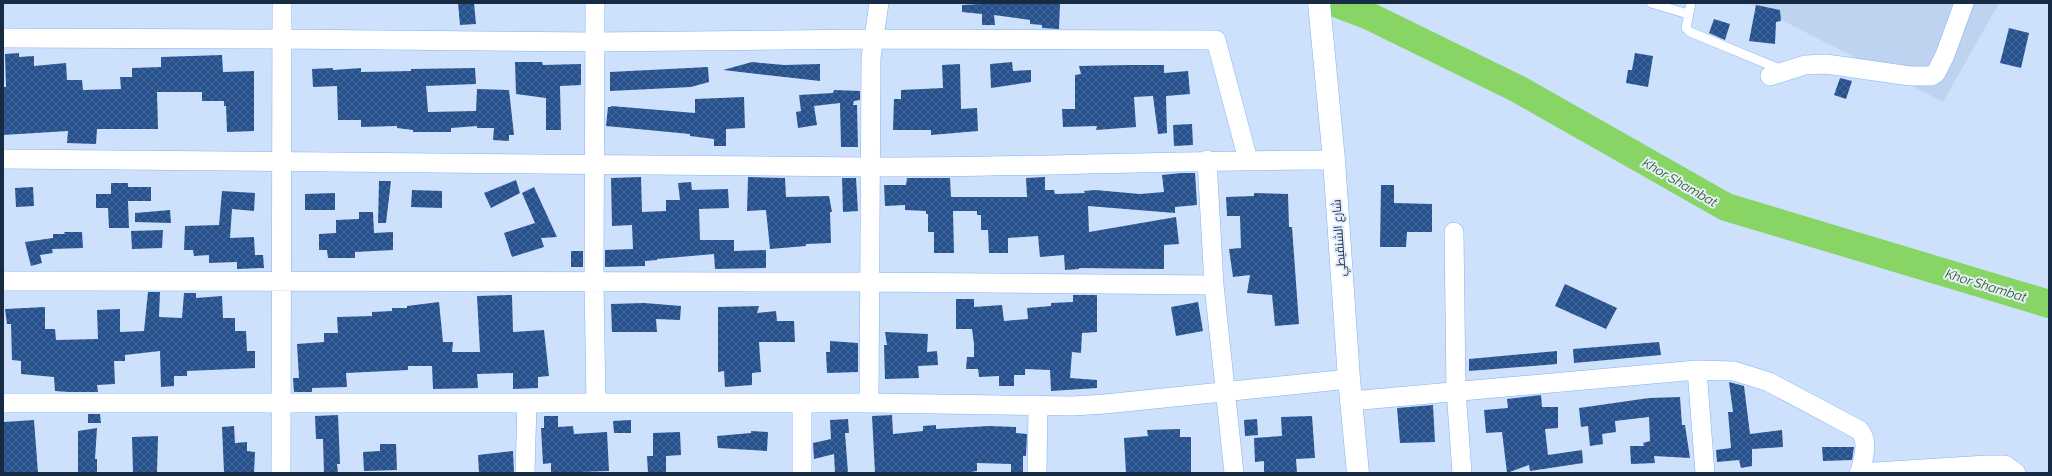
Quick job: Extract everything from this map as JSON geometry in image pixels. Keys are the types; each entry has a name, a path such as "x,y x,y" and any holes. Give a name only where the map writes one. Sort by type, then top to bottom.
{"street":[{"path":"281,473 281,280 283,160 281,38 282,3"},
{"path":"595,3 594,283 596,403"},
{"path":"869,403 868,282 872,39 879,3"},
{"name":"شارع الشنقيطي","path":"1319,3 1334,160 1349,379 1358,473"},
{"path":"1778,73 1805,65 1826,64 1910,76 1931,76 1936,73 1945,55 1964,3"},
{"path":"3,38 281,38 594,42 872,39 1216,40 1248,160"},
{"path":"3,160 283,160 869,167 1207,160 1334,160"},
{"path":"1207,160 1214,285 1234,473"},
{"path":"1454,232 1456,390 1462,473"},
{"path":"3,281 281,280 594,283 868,282 1214,285"},
{"path":"1697,370 1706,473"},
{"path":"1351,401 1456,390 1697,370 1734,371 1763,380 1859,430 1865,439 1866,446 1859,473 1987,465 2005,465 2016,473"},
{"path":"3,403 869,403 1038,406 1105,404 1349,379"},
{"path":"802,403 802,473"},
{"path":"525,473 527,404"},
{"path":"1038,406 1038,473"}],"lane":[{"path":"1651,3 1688,14"},
{"path":"1691,3 1686,28 1690,32 1778,73"}],"shaded area":[{"path":"1748,3 1999,3 1943,102"}],"building":[{"path":"458,3 474,3 476,24 460,25"},
{"path":"998,3 1060,3 1059,29 1042,28 1042,25 1030,24 1030,20 994,15 995,25 982,25 982,14 962,12 962,5"},
{"path":"1756,5 1780,10 1781,21 1776,22 1775,44 1749,41"},
{"path":"1714,19 1730,24 1725,40 1709,33"},
{"path":"2009,28 2029,33 2021,68 2000,63"},
{"path":"19,53 19,57 34,56 34,66 66,63 67,80 82,80 83,90 121,89 120,77 132,77 132,68 161,67 161,57 222,55 223,72 254,71 254,131 227,132 226,106 224,106 224,101 202,101 202,92 157,92 158,129 97,129 96,144 67,143 68,131 3,135 3,87 6,87 5,54"},
{"path":"1635,53 1653,56 1648,87 1626,83 1628,70 1632,70"},
{"path":"515,62 542,62 543,65 581,64 581,85 560,86 561,130 546,130 546,98 516,94"},
{"path":"752,62 784,65 820,64 820,81 723,70"},
{"path":"1012,62 1013,71 1031,70 1031,82 991,88 990,64"},
{"path":"960,64 961,109 977,108 978,131 931,135 931,130 893,130 894,99 901,99 901,90 943,88 942,65"},
{"path":"1164,65 1164,73 1188,71 1190,94 1166,96 1167,133 1158,134 1153,96 1134,97 1136,127 1096,130 1097,126 1063,127 1062,109 1075,109 1075,75 1081,74 1079,66"},
{"path":"708,67 709,82 691,87 610,91 610,72"},
{"path":"333,68 333,70 361,68 361,72 411,71 411,69 475,68 476,84 426,86 428,112 476,111 477,89 509,90 514,135 509,135 509,141 493,140 494,128 477,128 477,126 451,128 451,132 413,132 413,130 397,128 397,126 361,127 361,120 338,120 337,86 313,87 312,69"},
{"path":"1840,78 1852,81 1846,99 1834,95"},
{"path":"834,90 860,91 860,100 854,101 853,105 857,105 858,147 841,147 840,103 814,106 817,125 798,128 796,112 801,111 799,95 833,93"},
{"path":"744,97 745,128 726,129 726,146 714,146 714,139 690,136 690,134 606,126 608,107 611,106 695,113 695,99"},
{"path":"1192,124 1193,145 1174,146 1173,125"},
{"path":"1195,173 1197,205 1175,207 1175,213 1088,206 1089,232 1176,217 1179,244 1164,245 1164,269 1079,268 1065,270 1064,255 1040,257 1038,236 1008,238 1008,253 989,253 988,230 981,230 981,215 977,215 977,211 953,211 954,253 934,253 934,232 928,232 928,214 926,214 926,211 905,210 905,205 885,206 884,185 906,185 907,178 950,178 951,197 1027,197 1026,178 1045,177 1045,190 1054,190 1055,194 1085,193 1084,191 1095,190 1140,194 1164,192 1162,175"},
{"path":"641,177 642,212 666,211 666,200 680,200 678,183 691,182 692,190 728,189 729,208 699,209 700,240 734,240 734,251 766,250 766,268 715,269 714,254 645,261 645,266 605,267 605,250 633,249 632,225 612,226 611,178"},
{"path":"748,177 785,178 786,197 829,196 832,212 830,212 831,243 806,244 806,246 770,249 766,210 747,211"},
{"path":"842,178 856,178 858,211 843,212"},
{"path":"516,180 520,193 491,208 484,193"},
{"path":"379,181 391,181 386,223 378,223"},
{"path":"111,183 128,183 128,187 151,187 151,201 128,201 129,228 109,228 108,208 96,208 96,194 111,194"},
{"path":"1381,185 1394,185 1394,203 1432,204 1432,232 1407,232 1406,247 1380,247"},
{"path":"33,187 34,206 16,207 15,188"},
{"path":"534,187 557,237 541,238 544,247 512,257 504,233 535,223 522,193"},
{"path":"412,190 442,191 442,208 411,207"},
{"path":"222,191 255,193 254,211 232,209 230,238 254,237 255,255 263,255 264,268 237,269 237,262 209,263 209,255 194,256 193,250 184,250 185,226 219,225"},
{"path":"335,193 335,210 305,210 305,194"},
{"path":"1254,193 1288,194 1289,227 1292,227 1299,324 1275,326 1272,295 1247,293 1250,275 1233,277 1229,249 1241,248 1240,216 1227,216 1226,197 1254,196"},
{"path":"170,210 171,223 135,222 135,213"},
{"path":"359,212 373,212 374,233 393,232 393,250 355,252 355,258 328,258 327,250 319,250 319,234 336,233 336,220 359,219"},
{"path":"163,230 162,248 132,249 131,231"},
{"path":"64,232 82,232 83,248 52,249 53,253 40,255 42,263 31,266 25,242 53,238 53,234 65,234"},
{"path":"571,251 583,251 583,267 571,267"},
{"path":"1565,284 1617,308 1606,329 1555,306"},
{"path":"148,292 160,292 159,317 182,318 184,293 196,293 196,298 222,296 223,318 235,318 235,331 246,331 247,351 255,351 255,368 187,371 187,376 174,376 174,386 161,387 160,351 125,355 125,361 114,361 115,384 97,385 98,392 69,392 55,391 54,377 21,374 21,361 12,360 11,324 7,324 5,309 45,307 45,329 55,329 56,340 98,339 97,310 120,309 120,332 144,331"},
{"path":"512,295 513,332 544,330 549,376 538,377 538,388 513,389 513,373 477,374 478,388 433,389 432,366 408,366 408,370 346,373 347,387 312,388 312,392 294,392 293,378 299,378 297,344 324,342 324,333 338,333 337,317 372,316 372,312 392,311 392,308 407,308 407,306 439,302 443,342 453,342 452,352 480,352 477,296"},
{"path":"1073,295 1097,295 1097,332 1082,333 1081,353 1072,352 1070,378 1097,380 1097,388 1051,391 1050,370 1025,369 1025,375 1014,375 1014,386 999,386 999,376 979,377 978,369 966,369 967,357 974,357 972,329 956,329 956,299 974,299 974,307 1002,305 1004,321 1028,319 1027,308 1051,306 1051,303 1073,302"},
{"path":"1198,302 1203,331 1176,336 1171,307"},
{"path":"644,303 681,306 680,320 656,319 657,332 612,332 611,304"},
{"path":"759,306 757,313 776,311 777,321 794,321 795,342 759,342 761,372 752,373 752,385 725,387 724,371 718,372 718,307"},
{"path":"885,332 928,334 927,352 937,351 938,365 918,366 919,378 885,379 884,345 887,345"},
{"path":"830,341 858,343 858,372 827,373 826,352 830,352"},
{"path":"1659,342 1661,355 1574,363 1573,349"},
{"path":"1557,351 1557,364 1469,371 1469,359"},
{"path":"1729,382 1744,386 1750,434 1782,430 1783,447 1752,449 1752,466 1741,468 1739,460 1717,462 1716,450 1731,448 1728,412 1733,412"},
{"path":"1541,395 1542,407 1558,407 1558,428 1545,429 1548,455 1582,450 1583,463 1530,471 1529,465 1507,473 1502,432 1486,433 1484,410 1508,408 1507,399"},
{"path":"1680,397 1682,425 1685,425 1690,458 1654,456 1655,463 1631,464 1630,446 1644,446 1643,443 1650,441 1649,417 1615,421 1616,432 1602,434 1603,444 1590,446 1588,426 1581,427 1579,408 1649,398"},
{"path":"1433,405 1435,442 1400,443 1397,408"},
{"path":"88,414 100,414 101,423 88,423"},
{"path":"338,415 340,464 337,464 338,473 324,473 323,439 316,439 315,416"},
{"path":"892,415 893,434 923,431 923,426 936,425 936,429 989,426 1016,427 1016,433 1027,434 1026,456 1023,456 1023,473 1011,473 1011,464 977,463 977,471 964,473 875,473 872,416"},
{"path":"544,416 558,416 558,427 573,426 574,434 607,432 609,471 551,473 551,463 543,464 541,428 544,428"},
{"path":"1312,416 1315,458 1296,459 1297,473 1264,473 1264,461 1255,462 1254,438 1282,436 1281,417"},
{"path":"848,419 849,433 845,433 848,473 835,473 834,454 814,459 813,443 831,439 830,420"},
{"path":"1257,419 1258,435 1245,436 1244,420"},
{"path":"34,420 38,473 3,473 4,422"},
{"path":"631,420 631,433 614,433 613,421"},
{"path":"234,426 235,443 247,442 247,451 255,452 254,473 224,472 222,427"},
{"path":"97,428 95,459 97,459 97,472 78,473 78,431"},
{"path":"1180,429 1180,437 1191,437 1191,473 1126,473 1124,438 1148,436 1147,430"},
{"path":"751,431 768,432 767,451 718,448 717,436 751,433"},
{"path":"680,432 681,455 666,456 666,473 648,473 647,456 653,456 653,433"},
{"path":"158,436 157,473 133,473 132,437"},
{"path":"380,444 396,444 397,470 364,471 363,452 380,451"},
{"path":"1822,447 1854,447 1852,460 1823,461"},
{"path":"513,451 514,473 479,473 478,455"}],"waterway":[{"name":"Khor Shambat","path":"1335,3 1369,16 1518,89 1726,207 2049,304"}]}
